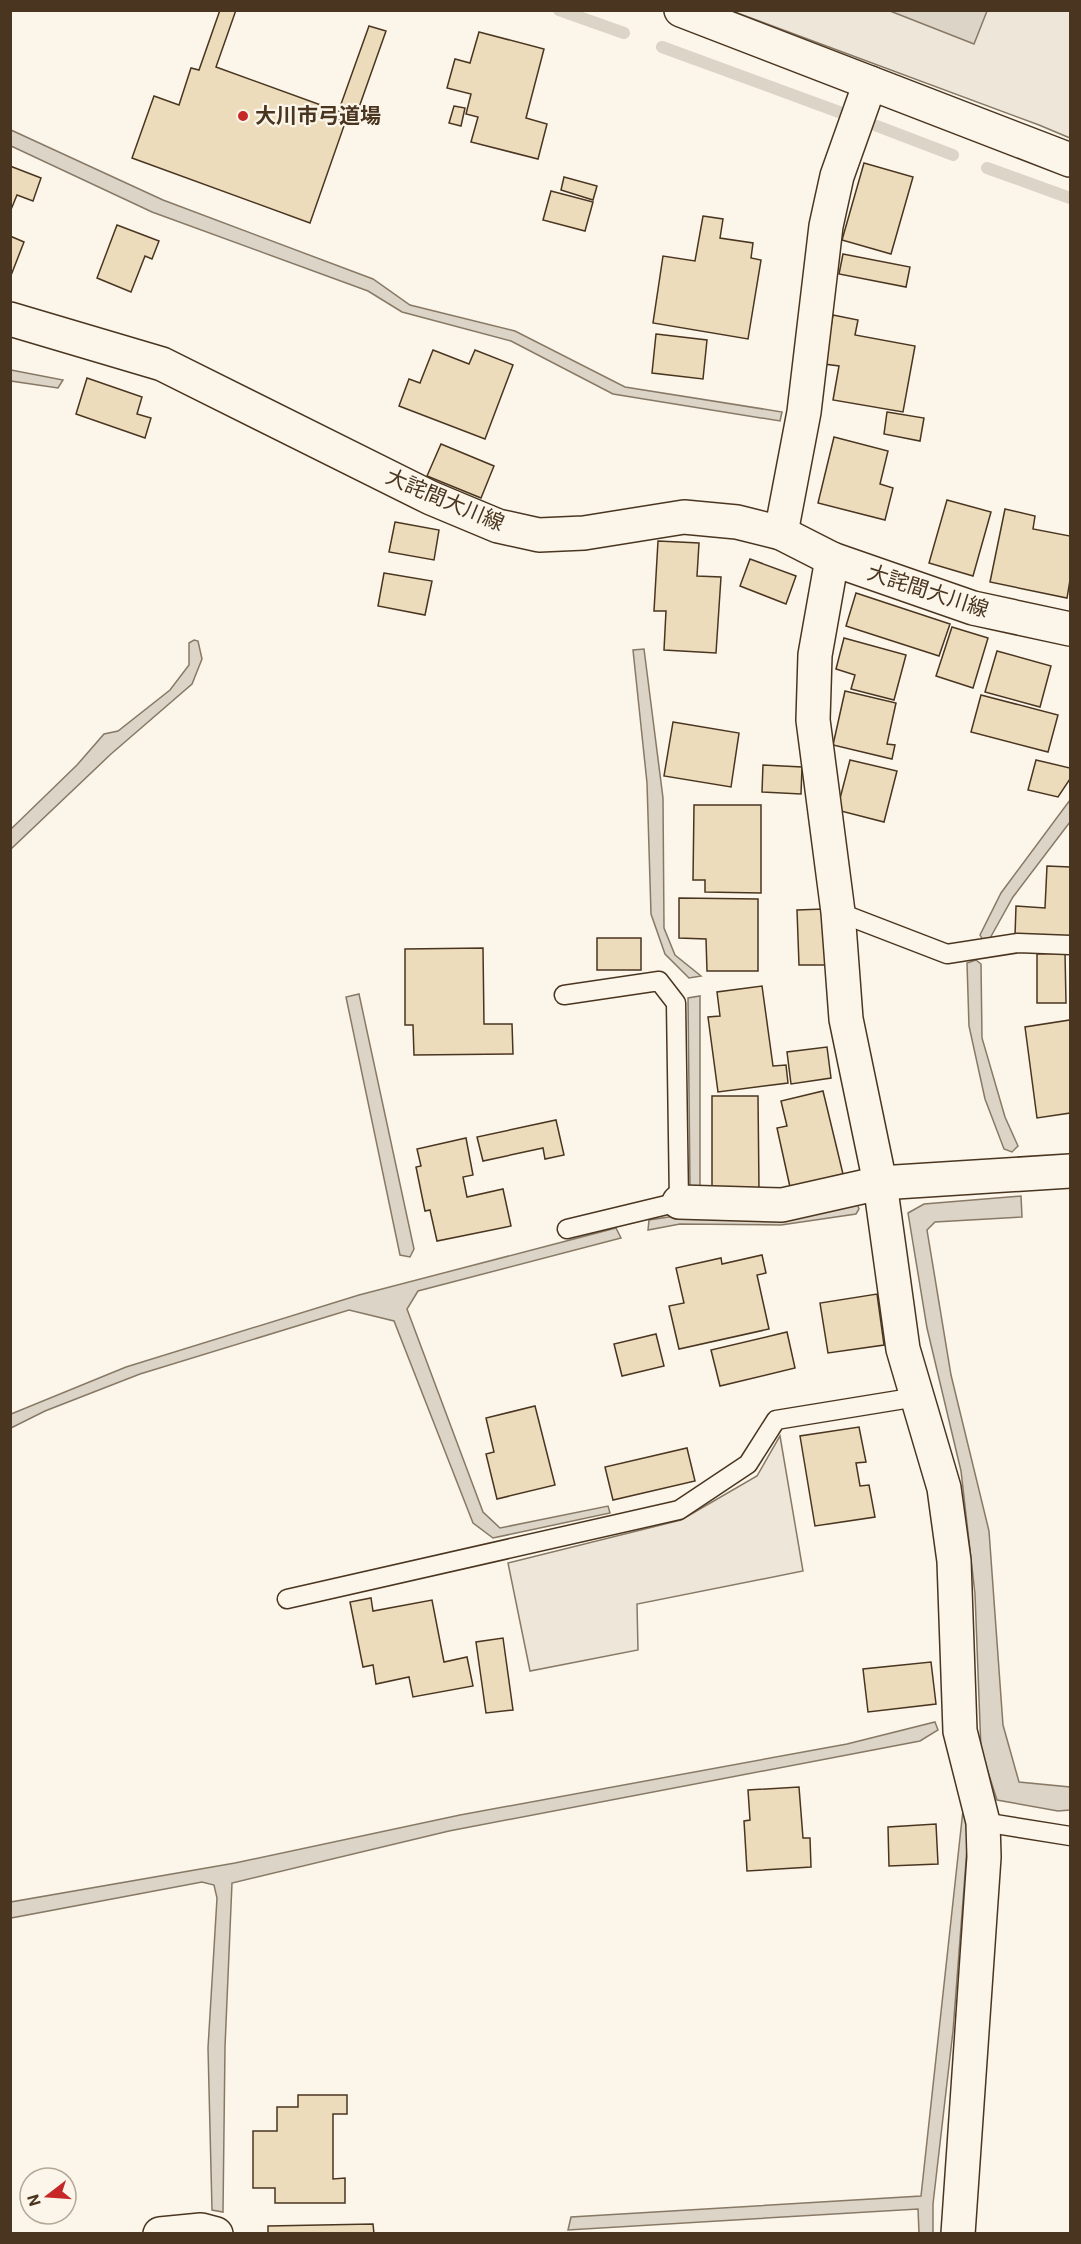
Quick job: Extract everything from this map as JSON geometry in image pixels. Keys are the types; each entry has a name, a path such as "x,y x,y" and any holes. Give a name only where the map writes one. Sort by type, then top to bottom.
{"street":[{"path":"681,10 1071,160"},
{"path":"781,533 804,412 826,226 837,176 870,83"},
{"name":"大詫間大川線","path":"10,319 162,364 431,498 498,526 539,535 584,533 684,517 737,522 781,533 832,559 973,608 1071,629"},
{"path":"832,559 815,655 813,720 838,912 846,1019 880,1183 903,1348 944,1488 954,1562 960,1731 983,1822 984,1857 958,2234"},
{"path":"680,1202 782,1205 880,1183 1071,1171"},
{"path":"160,2234 201,2230 216,2234"}],"lane":[{"path":"838,912 947,954 1018,943 1071,945"},
{"path":"564,995 659,981 676,1003 680,1202 567,1229"},
{"path":"287,1599 679,1510 748,1464 776,1420 918,1397"},
{"path":"983,1822 1071,1836"}],"shaded area":[{"path":"732,11 1070,11 1070,138 1039,125"},
{"path":"890,11 987,11 974,44"},
{"path":"11,130 163,200 373,279 410,305 515,331 625,387 782,412 780,421 613,394 511,341 402,312 368,291 152,212 11,146"},
{"path":"11,370 63,380 58,388 11,381"},
{"path":"194,640 198,641 202,659 192,684 111,754 11,849 11,829 77,765 104,734 118,731 170,690 189,665 189,643"},
{"path":"644,649 663,798 664,928 675,955 701,976 689,978 665,954 651,914 647,783 633,650"},
{"path":"1070,800 1070,822 1013,897 989,940 984,942 980,935 1001,893"},
{"path":"976,960 981,964 982,1038 1005,1117 1018,1146 1012,1152 1004,1149 985,1099 969,1026 967,963"},
{"path":"359,994 414,1249 410,1257 400,1255 346,997"},
{"path":"700,996 700,1188 690,1186 688,998"},
{"path":"1021,1196 1022,1217 935,1222 927,1230 951,1375 989,1531 1003,1725 1019,1782 1070,1787 1070,1810 1058,1811 997,1800 981,1750 975,1594 961,1471 927,1328 908,1213 924,1204"},
{"path":"857,1203 859,1209 856,1214 781,1225 680,1224 648,1230 649,1220 675,1216"},
{"path":"616,1228 621,1238 418,1291 407,1309 483,1512 500,1528 608,1506 610,1513 493,1538 473,1523 394,1321 349,1310 140,1374 45,1411 11,1428 11,1414 126,1367 359,1295"},
{"path":"780,1436 803,1571 637,1604 638,1650 530,1671 508,1563 681,1520 757,1476"},
{"path":"935,1722 938,1730 920,1741 449,1831 232,1883 225,2047 223,2212 212,2210 208,2048 217,1898 214,1885 202,1882 11,1918 11,1902 235,1863 460,1815 847,1744"},
{"path":"963,1810 969,1822 953,2031 933,2204 933,2233 919,2233 918,2209 568,2230 571,2217 921,2196"}],"building":[{"name":"大川市弓道場","path":"220,10 236,10 216,67 340,112 337,119 345,123 310,223 132,158 154,96 179,105 191,68 199,70"},
{"path":"369,26 386,31 357,113 340,107"},
{"path":"479,32 544,49 526,118 547,124 538,159 471,142 478,117 466,114 471,94 447,88 455,59 470,63"},
{"path":"454,106 465,108 461,126 449,123"},
{"path":"864,163 913,177 891,254 842,240"},
{"path":"10,166 41,178 33,201 17,195 10,212"},
{"path":"564,177 597,186 593,200 561,190"},
{"path":"551,191 593,202 585,231 543,220"},
{"path":"703,216 723,219 720,238 753,243 751,258 761,260 748,339 653,323 663,256 695,261"},
{"path":"117,225 159,241 152,259 145,256 131,292 97,278"},
{"path":"10,236 24,242 10,278"},
{"path":"843,254 910,267 906,287 839,274"},
{"path":"833,315 858,320 855,335 915,346 903,412 833,400 839,366 824,364"},
{"path":"656,334 707,340 703,379 652,373"},
{"path":"433,350 469,364 475,350 513,365 485,439 399,406 409,379 420,383"},
{"path":"87,378 142,397 137,414 151,418 145,438 76,414"},
{"path":"887,412 924,418 920,441 884,434"},
{"path":"834,437 888,451 880,484 893,488 885,520 818,503"},
{"path":"441,444 494,466 481,498 427,476"},
{"path":"947,500 991,512 973,576 929,563"},
{"path":"1005,509 1035,516 1033,529 1070,536 1070,580 1067,598 990,582"},
{"path":"395,522 439,530 434,560 389,552"},
{"path":"658,541 699,543 697,576 721,577 716,653 664,650 666,611 654,611"},
{"path":"750,559 796,576 786,604 740,586"},
{"path":"384,573 432,581 425,615 378,606"},
{"path":"856,593 950,624 939,656 846,626"},
{"path":"952,627 988,638 973,688 936,676"},
{"path":"844,638 906,655 894,700 851,689 855,675 836,669"},
{"path":"997,651 1051,666 1040,707 985,692"},
{"path":"845,691 896,703 887,744 895,745 892,759 833,745"},
{"path":"981,695 1058,715 1048,752 971,732"},
{"path":"673,722 739,733 731,787 664,776"},
{"path":"850,760 897,771 884,822 837,810"},
{"path":"1036,760 1070,768 1070,779 1058,797 1028,790"},
{"path":"763,765 802,767 801,794 762,792"},
{"path":"694,805 761,805 761,893 705,892 705,880 693,880"},
{"path":"1047,866 1070,867 1070,939 1015,936 1016,906 1045,908"},
{"path":"679,898 758,899 758,971 707,971 706,939 679,938"},
{"path":"824,909 825,965 799,965 797,910"},
{"path":"597,938 641,938 641,970 597,970"},
{"path":"483,948 484,1024 512,1024 513,1054 414,1055 413,1025 405,1025 405,949"},
{"path":"1065,953 1066,1003 1037,1003 1037,954"},
{"path":"762,986 773,1066 786,1065 788,1083 718,1092 708,1017 720,1016 717,992"},
{"path":"1070,1020 1070,1113 1037,1118 1025,1027"},
{"path":"827,1047 831,1078 791,1084 787,1052"},
{"path":"823,1091 843,1174 790,1187 777,1128 787,1126 781,1101"},
{"path":"712,1096 758,1096 759,1190 712,1191"},
{"path":"556,1120 564,1155 545,1159 543,1148 483,1161 477,1137"},
{"path":"466,1138 473,1175 463,1177 467,1197 503,1189 511,1226 437,1241 430,1210 425,1211 416,1167 421,1166 417,1149"},
{"path":"762,1255 766,1273 757,1275 769,1329 679,1349 669,1306 684,1303 676,1268 721,1258 722,1264"},
{"path":"877,1294 884,1345 828,1353 820,1303"},
{"path":"787,1332 795,1368 720,1386 711,1350"},
{"path":"656,1334 664,1366 622,1376 614,1344"},
{"path":"535,1406 555,1485 497,1499 486,1454 494,1452 486,1418"},
{"path":"859,1427 866,1462 856,1463 860,1486 869,1485 875,1517 815,1526 800,1436"},
{"path":"687,1448 695,1481 613,1500 605,1467"},
{"path":"371,1598 373,1611 432,1600 444,1662 467,1657 473,1686 413,1697 409,1677 376,1684 373,1665 363,1667 350,1602"},
{"path":"503,1638 513,1710 486,1713 476,1642"},
{"path":"931,1662 936,1704 868,1712 863,1669"},
{"path":"799,1787 803,1838 810,1838 811,1867 747,1871 744,1821 750,1820 748,1790"},
{"path":"936,1824 938,1864 889,1866 888,1827"},
{"path":"298,2095 347,2095 347,2114 333,2114 333,2179 345,2178 345,2203 275,2203 275,2188 253,2188 253,2131 277,2131 277,2107 298,2107"},
{"path":"373,2224 374,2234 268,2234 268,2226"}],"waterway":[{"path":"559,10 624,33"},
{"path":"662,47 839,112"},
{"path":"877,126 953,155"},
{"path":"987,168 1070,198"}],"place":[{"name":"大川市弓道場","path":"243,116"}]}
